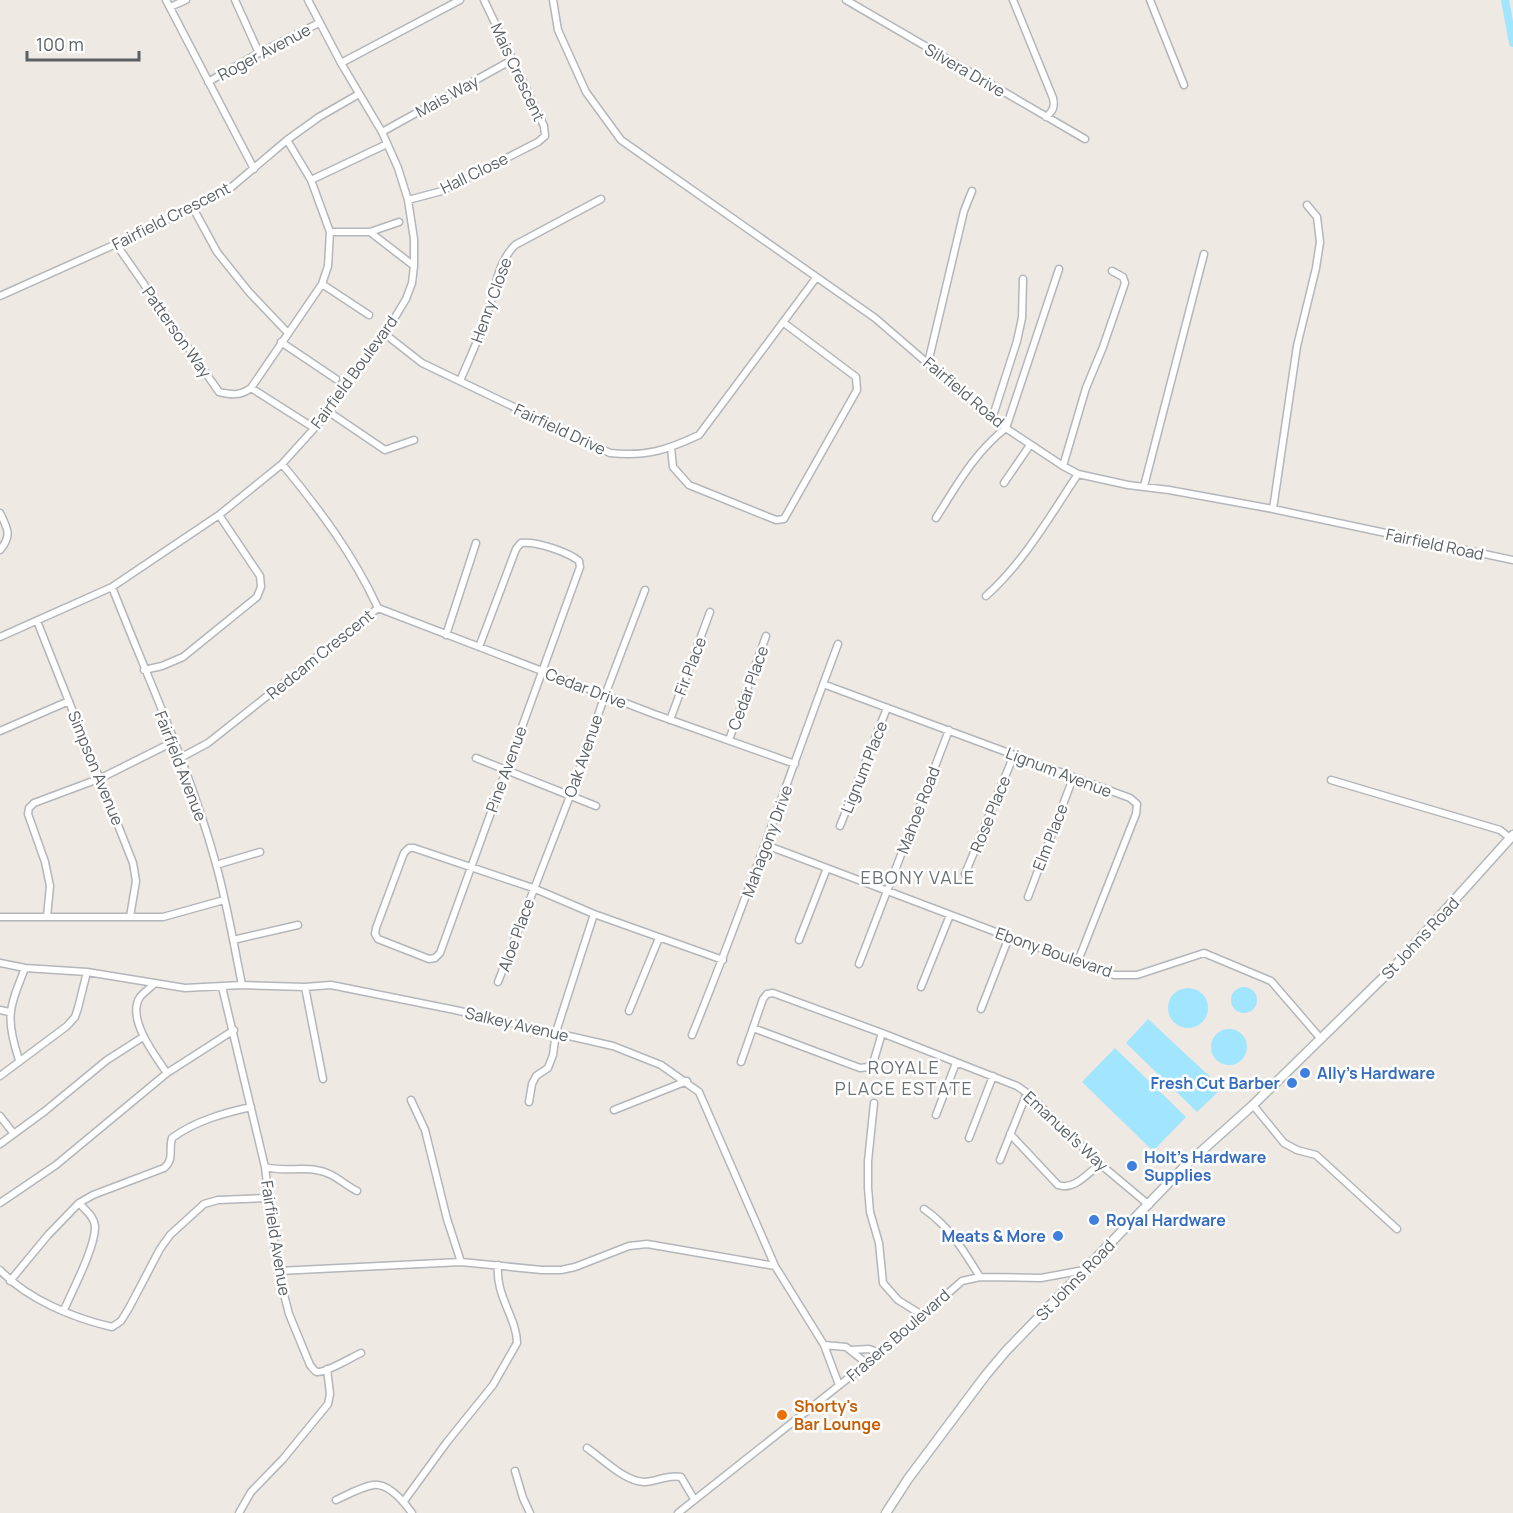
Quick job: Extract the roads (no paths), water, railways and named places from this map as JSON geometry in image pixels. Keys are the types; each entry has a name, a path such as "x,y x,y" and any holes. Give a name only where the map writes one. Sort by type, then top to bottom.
{"main road":[{"name":"St Johns Road","path":"886,1513 903,1486 1006,1351 1187,1164 1253,1105 1395,966 1512,836"}],"street":[{"path":"166,0 254,169"},
{"path":"170,8 186,0"},
{"path":"235,0 259,53"},
{"name":"Fairfield Boulevard","path":"0,637 112,587 219,515 282,465 329,412 385,334 406,299 412,283 414,239 408,200 398,168 382,132 341,63 308,0"},
{"path":"341,63 460,0"},
{"name":"Mais Crescent","path":"484,0 544,126 545,136 538,142"},
{"name":"Fairfield Road","path":"553,0 558,30 586,92 621,140 875,318 993,419 1063,466 1078,474 1128,485 1273,509 1513,560"},
{"name":"Silvera Drive","path":"846,0 1085,139"},
{"path":"1013,0 1053,98 1052,112 1046,117"},
{"path":"1150,0 1184,85"},
{"name":"Roger Avenue","path":"208,82 319,23"},
{"name":"Mais Way","path":"382,132 513,60"},
{"name":"Fairfield Crescent","path":"0,296 228,190 287,140 319,117 359,94"},
{"path":"287,140 311,180 330,232 328,266 322,284 251,388 314,428"},
{"name":"Hall Close","path":"408,200 442,191 538,142"},
{"path":"311,180 387,144"},
{"path":"928,363 964,211 972,191"},
{"name":"Henry Close","path":"460,381 488,314 496,276 506,254 515,244 601,199"},
{"path":"1273,509 1297,346 1320,242 1317,218 1307,205"},
{"path":"193,208 217,252 249,292 288,333"},
{"path":"330,232 370,232 399,222"},
{"path":"370,232 414,266"},
{"name":"Patterson Way","path":"116,244 219,392 232,395 243,394 251,388"},
{"path":"1144,486 1204,254"},
{"path":"936,518 970,465 989,441 1006,428 1059,270"},
{"path":"1063,466 1086,388 1125,283 1123,277 1112,271"},
{"name":"Fairfield Drive","path":"385,334 422,363 610,453 632,455 671,448 699,435 816,278"},
{"path":"993,419 1022,318 1023,279"},
{"path":"322,284 369,315"},
{"path":"671,448 673,467 689,485 776,520 784,519 857,390 858,384 856,377 784,323"},
{"path":"281,342 336,379"},
{"path":"329,412 385,450 414,440"},
{"path":"1004,483 1030,445"},
{"name":"Redcam Crescent","path":"180,758 208,743 378,608 363,575 342,543 314,503 282,465"},
{"path":"986,596 1003,581 1024,554 1078,474"},
{"path":"0,513 7,528 7,541 0,550"},
{"path":"144,670 162,666 183,657 257,597 261,587 260,576 219,515"},
{"name":"Pine Avenue","path":"472,868 409,848 404,853 376,928 375,933 378,939 429,958 435,958 440,953 472,868 506,769 543,672 580,567 579,561 573,555 529,542 521,543 516,549 479,647"},
{"path":"446,635 476,543"},
{"name":"Fairfield Avenue","path":"112,587 180,758 216,865 242,985"},
{"name":"Oak Avenue","path":"533,888 570,796 645,590"},
{"name":"Cedar Drive","path":"378,608 670,720 795,764"},
{"name":"Fir Place","path":"670,720 710,612"},
{"name":"Simpson Avenue","path":"37,621 133,863 136,881 130,917"},
{"name":"Cedar Place","path":"729,740 766,636"},
{"name":"Mahagony Drive","path":"692,1035 766,845 838,644"},
{"name":"Lignum Avenue","path":"823,684 1130,798 1137,804 1136,814 1078,961"},
{"path":"0,731 69,701"},
{"name":"Lignum Place","path":"840,826 887,708"},
{"name":"Mahoe Road","path":"859,964 949,730"},
{"path":"47,916 50,886 45,861 28,814 29,808 34,803 100,778 173,742"},
{"name":"Rose Place","path":"965,874 1014,755"},
{"path":"476,758 596,806"},
{"name":"Elm Place","path":"1028,897 1073,778"},
{"path":"1331,780 1500,830 1512,836"},
{"name":"Ebony Boulevard","path":"766,845 1114,975 1137,975 1204,952 1271,981 1322,1039"},
{"path":"216,865 260,852"},
{"path":"472,868 533,888 594,914 723,960"},
{"path":"799,940 827,868"},
{"name":"Aloe Place","path":"498,982 533,888"},
{"path":"0,917 163,917 224,900"},
{"path":"529,1101 532,1084 537,1076 548,1068 553,1055 556,1032 594,914"},
{"path":"921,987 950,915"},
{"path":"233,940 298,925"},
{"path":"981,1009 1008,937"},
{"path":"629,1011 659,938"},
{"name":"Salkey Avenue","path":"0,963 25,968 87,972 185,988 242,985 305,987 331,985 556,1032 613,1046 661,1065 699,1092 775,1266 824,1345 840,1385"},
{"path":"19,1060 11,1034 9,1012 25,968"},
{"path":"0,1076 67,1026 75,1017 87,972"},
{"path":"154,984 141,997 136,1011 143,1037 167,1074"},
{"name":"Fairfield Avenue","path":"222,987 234,1030 264,1167 278,1271 289,1314 310,1365 319,1372 327,1369"},
{"path":"305,987 323,1079"},
{"name":"Emanuel's Way","path":"753,1028 763,999 767,994 773,993 1017,1086 1100,1164 1149,1205"},
{"path":"0,1010 9,1012"},
{"path":"741,1062 753,1028 860,1068 868,1067 874,1060 882,1033"},
{"path":"0,1203 56,1165 167,1074 234,1030"},
{"path":"0,1144 70,1092 106,1060 143,1037"},
{"path":"936,1115 956,1063"},
{"path":"969,1138 993,1076"},
{"path":"614,1110 687,1082"},
{"path":"1000,1160 1027,1093"},
{"path":"411,1100 425,1130 447,1219 461,1262"},
{"path":"874,1102 868,1161 868,1188 870,1212 879,1243 884,1283 898,1300 922,1315"},
{"path":"1253,1105 1284,1143 1297,1150 1316,1155 1397,1229"},
{"path":"10,1281 48,1235 79,1203 93,1195 164,1168 169,1164 172,1156 172,1138 178,1133 222,1114 251,1107"},
{"path":"0,1116 14,1134"},
{"path":"1010,1134 1059,1185 1066,1188 1100,1164"},
{"path":"264,1167 288,1171 315,1169 337,1177 342,1183 357,1191"},
{"path":"0,1270 10,1281 42,1300 112,1327 121,1321 170,1234 204,1204 218,1200 268,1198"},
{"path":"64,1310 93,1239 95,1225 90,1215 79,1203"},
{"path":"924,1209 938,1218 947,1228 980,1276"},
{"path":"278,1271 461,1262 561,1270 575,1267 629,1246 647,1244 775,1266"},
{"path":"404,1501 493,1385 517,1343 517,1336 501,1294 497,1275 498,1265"},
{"name":"Frasers Boulevard","path":"678,1513 840,1385 962,1281 980,1276 1041,1278 1087,1269"},
{"path":"824,1345 836,1345 851,1350 866,1362"},
{"path":"851,1350 869,1349 879,1353"},
{"path":"240,1513 251,1492 283,1459 328,1404 330,1394 327,1369 361,1353"},
{"path":"587,1449 625,1475 638,1480 646,1482 665,1476 681,1477 694,1499"},
{"path":"515,1471 530,1513"},
{"path":"336,1500 373,1485 380,1486 404,1501 412,1513"}],"water":[{"path":"1244,987 1253,991 1257,1000 1253,1009 1244,1013 1235,1009 1231,1000 1235,991"},
{"path":"1188,988 1202,994 1208,1008 1202,1022 1188,1028 1174,1022 1168,1008 1174,994"},
{"path":"1148,1019 1222,1088 1197,1112 1126,1043"},
{"path":"1229,1029 1242,1034 1247,1047 1242,1060 1229,1065 1216,1060 1211,1047 1216,1034"},
{"path":"1115,1048 1186,1117 1153,1151 1082,1082"}],"waterway":[{"path":"1505,0 1513,43"}],"place":[{"name":"Ally's Hardware","path":"1305,1073"},
{"name":"Fresh Cut Barber","path":"1292,1083"},
{"name":"Holt's Hardware Supplies","path":"1132,1166"},
{"name":"Royal Hardware","path":"1094,1220"},
{"name":"Meats & More","path":"1058,1236"},
{"name":"Shorty's Bar Lounge","path":"782,1415"}],"district":[{"name":"EBONY VALE","path":"918,878"},
{"name":"ROYALE PLACE ESTATE","path":"904,1078"}]}
